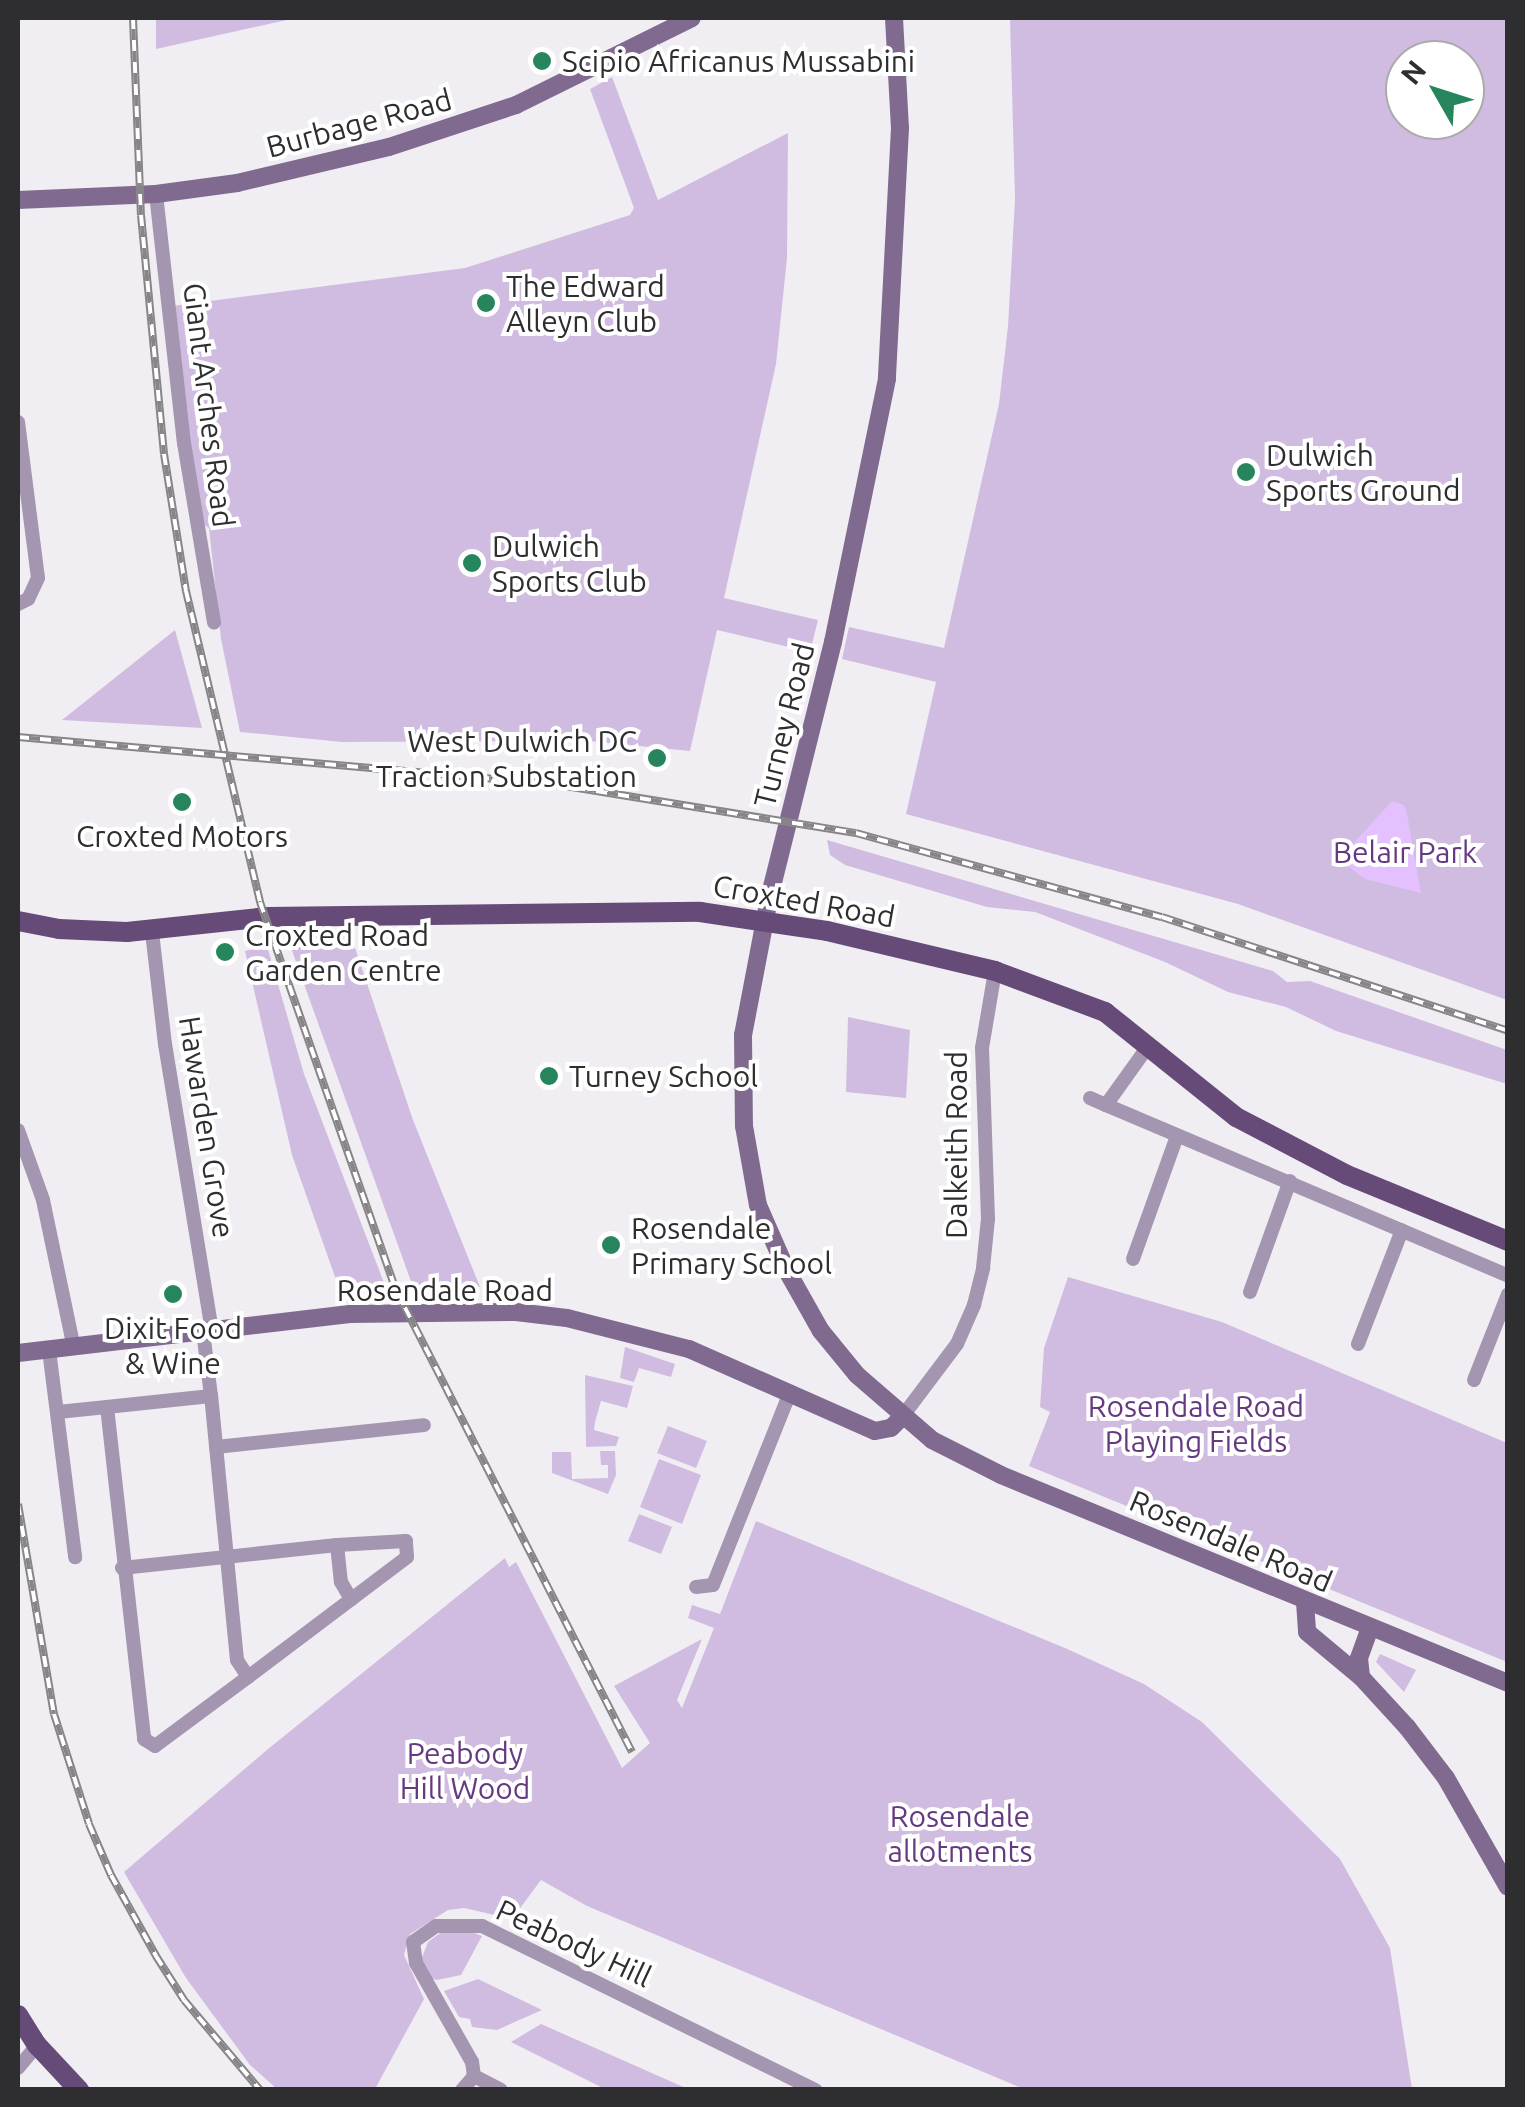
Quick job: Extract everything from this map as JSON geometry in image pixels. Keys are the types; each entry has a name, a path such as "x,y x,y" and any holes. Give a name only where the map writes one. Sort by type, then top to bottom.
{"main road":[{"name":"Croxted Road","path":"18,921 59,929 152,932 267,917 700,912 765,918 995,970 1105,1012 1236,1117 1348,1175 1508,1241"},
{"path":"18,2016 37,2045 80,2090"}],"street":[{"name":"Burbage Road","path":"18,200 156,194 238,183 456,128 516,105 692,18"},
{"name":"Turney Road","path":"894,18 900,128 887,379 833,642 765,918 748,1000 742,1070 749,1165 758,1205 786,1270 821,1331 896,1411"},
{"name":"Giant Arches Road","path":"156,194 184,444 214,622"},
{"path":"18,422 38,571 32,594 18,604"},
{"name":"Hawarden Grove","path":"152,932 208,1330 237,1660 248,1677"},
{"name":"Dalkeith Road","path":"896,1411 957,1344 974,1306 983,1268 988,1219 982,1048 995,970"},
{"path":"1106,1105 1149,1045"},
{"path":"1090,1098 1508,1276"},
{"path":"18,1130 42,1200 74,1348"},
{"path":"1133,1259 1177,1136"},
{"path":"1250,1292 1290,1181"},
{"path":"1358,1344 1402,1230"},
{"path":"1474,1380 1508,1294"},
{"name":"Rosendale Road","path":"18,1353 350,1314 548,1315 689,1349 856,1421 896,1411 932,1440 1000,1474 1508,1683"},
{"path":"49,1350 74,1557"},
{"path":"696,1587 713,1585 790,1392"},
{"path":"58,1412 211,1396"},
{"path":"107,1407 122,1568 148,1744 158,1745 351,1600 407,1557 410,1547 400,1539 122,1568"},
{"path":"216,1447 424,1425"},
{"path":"337,1546 341,1582 351,1600"},
{"path":"1305,1602 1306,1632 1361,1677 1446,1778 1508,1886"},
{"path":"1361,1677 1359,1658 1370,1628"},
{"name":"Peabody Hill","path":"474,2076 472,2062 416,1962 413,1942 436,1926 482,1926 816,2090"},
{"path":"18,2068 37,2045"},
{"path":"462,2090 474,2076 501,2090"}],"green space":[{"path":"156,18 296,18 156,49"},
{"name":"Dulwich Sports Ground","path":"1010,18 1507,18 1507,1000 1238,904 906,814 936,682 842,659 849,627 944,648 999,404 1015,199"},
{"path":"612,77 658,200 788,133 787,258 776,364 724,598 818,620 810,652 717,630 690,751 589,741 342,742 240,732 221,639 209,528 201,523 172,306 465,268 630,215 634,208 590,89"},
{"path":"175,630 202,728 62,720"},
{"path":"827,840 1273,971 1287,982 1310,981 1507,1050 1507,1084 1336,1031 1286,1007 1228,992 1165,962 1035,912 987,907 845,865 830,855"},
{"path":"350,933 413,1120 480,1287 413,1287 286,934"},
{"path":"267,946 304,1074 386,1288 340,1291 292,1155 245,951"},
{"path":"848,1017 910,1030 906,1098 846,1092"},
{"name":"Rosendale Road Playing Fields","path":"1068,1277 1222,1322 1507,1443 1507,1662 1029,1466 1050,1412 1040,1407 1044,1348"},
{"path":"625,1347 675,1364 671,1377 639,1368 634,1382 620,1378"},
{"path":"585,1375 633,1386 627,1408 601,1401 595,1422 594,1430 619,1437 616,1446 586,1447"},
{"path":"668,1426 707,1441 696,1468 657,1453"},
{"path":"600,1451 615,1451 616,1475 608,1494 552,1473 552,1452 571,1452 572,1479 608,1478 608,1465 601,1465"},
{"path":"659,1459 701,1475 682,1524 640,1507"},
{"path":"639,1514 672,1527 661,1554 628,1541"},
{"name":"Rosendale allotments","path":"756,1521 1065,1648 1144,1684 1202,1722 1340,1859 1390,1948 1412,2089 1024,2089 587,1906 541,1880 512,1919 464,1908 448,1910 410,1934 404,1955 424,1999 375,2089 277,2089 250,2065 186,1978 124,1872 268,1749 505,1558 509,1567 516,1562 622,1768 650,1743 614,1686 702,1639 677,1700 682,1708 714,1628 688,1618 692,1605 720,1614"},
{"path":"1380,1654 1416,1670 1404,1692 1376,1662"},
{"path":"443,1931 469,1931 482,1936 461,1975 437,1980 430,1978 421,1960 428,1942"},
{"path":"478,1979 542,2010 497,2030 472,2027 470,2019 459,2017 444,1991"},
{"path":"541,2024 688,2089 605,2089 511,2042"}],"shaded area":[{"path":"1392,801 1404,805 1407,814 1421,893 1365,879 1345,864 1350,847"}],"railway":[{"path":"133,18 141,215 164,454 186,591 260,902 395,1288 632,1752"},
{"path":"18,737 553,784 856,833 1162,917 1508,1031"},
{"path":"18,1504 54,1714 89,1824 111,1875 184,2000 260,2090"}],"place":[{"name":"Scipio Africanus Mussabini","path":"542,61"},
{"name":"The Edward Alleyn Club","path":"486,303"},
{"name":"Dulwich Sports Ground","path":"1246,472"},
{"name":"Dulwich Sports Club","path":"472,563"},
{"name":"West Dulwich DC Traction Substation","path":"657,758"},
{"name":"Croxted Motors","path":"182,802"},
{"name":"Croxted Road Garden Centre","path":"225,952"},
{"name":"Turney School","path":"549,1076"},
{"name":"Rosendale Primary School","path":"611,1245"},
{"name":"Dixit Food & Wine","path":"173,1294"}],"park label":[{"name":"Belair Park","path":"1405,852"},
{"name":"Peabody Hill Wood","path":"465,1770"}]}
